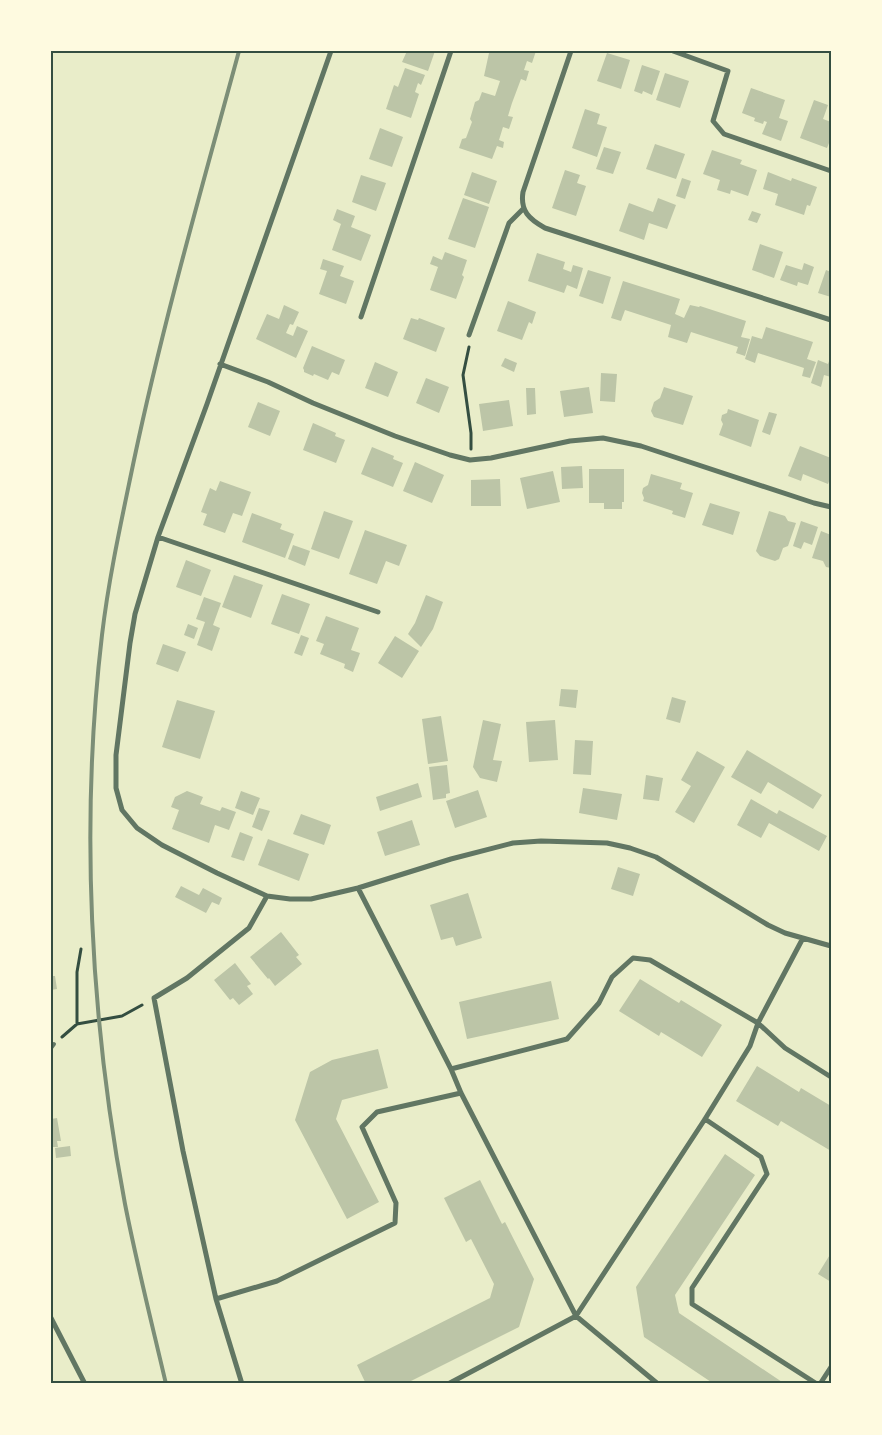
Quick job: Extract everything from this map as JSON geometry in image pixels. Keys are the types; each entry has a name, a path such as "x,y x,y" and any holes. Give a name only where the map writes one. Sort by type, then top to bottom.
{"street":[{"path":"331,51 207,404 158,536 135,614 116,754 116,788 122,810 137,828 162,845 268,896 290,899 311,899 358,888 451,859 513,843 542,840 608,843 656,857 768,925 831,946"},
{"path":"361,317 451,51"},
{"path":"571,51 523,192 523,208 532,220 545,228 831,320"},
{"path":"673,51 728,71 713,121 724,134 831,171"},
{"path":"469,335 509,224 523,208"},
{"path":"220,364 268,382 313,403 395,436 470,460 491,458 570,441 603,438 642,446 831,507"},
{"path":"158,536 378,612"},
{"path":"358,888 576,1316 658,1384"},
{"path":"242,1384 216,1299 183,1151 154,998 187,978 249,928 268,896"},
{"path":"448,1384 576,1316 705,1119 750,1046 758,1023 803,938"},
{"path":"451,1069 566,1038 599,1002 612,976 633,958 650,960 758,1023 784,1048 831,1077"},
{"path":"216,1299 277,1281 396,1223 396,1203 362,1127 377,1112 461,1093"},
{"path":"705,1119 761,1157 767,1174 692,1288 692,1304 819,1384 831,1367"},
{"path":"51,1318 85,1384"}],"path":[{"path":"469,335 469,351 463,375 471,433 470,460"},
{"path":"77,1024 77,972 81,949"},
{"path":"52,1045 77,1024 122,1016 154,998"}],"building":[{"path":"407,51 435,51 428,71 402,62"},
{"path":"492,51 536,51 532,63 527,61 524,70 529,71 526,81 521,79 512,103 508,116 513,117 509,129 503,127 499,140 504,142 503,148 497,146 492,159 459,148 462,139 466,138 472,122 470,119 475,102 479,100 482,92 495,96 500,81 484,76 489,53"},
{"path":"607,53 630,60 621,89 597,81"},
{"path":"642,65 660,71 652,95 643,91 642,94 634,91"},
{"path":"405,68 425,75 421,85 418,83 415,92 419,94 411,118 386,109 394,85 398,87"},
{"path":"665,73 689,81 680,108 656,100"},
{"path":"751,88 785,100 779,118 788,121 781,141 762,134 767,122 764,121 763,124 754,121 755,118 742,113"},
{"path":"814,100 828,105 823,119 831,122 831,144 829,143 827,148 800,138"},
{"path":"585,109 600,114 597,124 607,127 597,157 572,148"},
{"path":"380,128 403,137 392,167 369,159"},
{"path":"655,144 685,154 676,179 646,169"},
{"path":"604,147 621,152 613,174 596,169"},
{"path":"712,150 742,160 740,164 757,170 748,196 731,190 730,194 717,190 720,180 703,174"},
{"path":"565,170 580,175 577,183 586,186 576,216 552,208"},
{"path":"472,172 497,181 489,204 464,195"},
{"path":"768,172 791,181 792,178 817,187 810,206 807,205 804,215 775,205 778,194 763,189"},
{"path":"361,175 386,183 376,211 352,202"},
{"path":"682,178 691,181 685,199 676,196"},
{"path":"463,198 489,207 475,248 448,239"},
{"path":"658,198 676,205 667,229 649,223 644,240 619,231 629,203 653,212"},
{"path":"337,209 355,216 351,227 371,235 361,261 332,250 341,224 333,220"},
{"path":"752,211 761,214 757,223 748,220"},
{"path":"760,244 783,252 774,278 752,270"},
{"path":"445,252 467,260 462,275 464,277 456,299 430,290 438,267 430,264 433,256 442,260"},
{"path":"537,253 565,262 563,269 571,272 573,265 583,268 577,289 567,285 564,293 528,281"},
{"path":"323,259 344,266 340,276 354,281 346,304 319,294 327,271 320,269"},
{"path":"804,263 814,267 808,285 798,282 797,286 780,280 786,265 802,270"},
{"path":"588,270 611,277 603,304 579,296"},
{"path":"826,270 831,272 831,297 818,293"},
{"path":"623,281 680,299 675,314 684,318 690,305 700,306 746,321 741,337 750,339 745,356 736,353 738,347 691,332 687,343 668,337 671,325 625,310 621,321 611,318"},
{"path":"508,301 536,312 532,324 529,322 522,340 497,331"},
{"path":"284,305 299,312 293,325 290,324 286,333 293,336 297,326 308,331 296,358 256,339 267,314 279,319"},
{"path":"411,318 418,320 419,318 445,328 436,352 403,339"},
{"path":"766,327 813,342 807,359 816,362 810,378 802,376 804,368 758,353 755,363 745,359 752,336 762,339"},
{"path":"312,346 345,360 339,375 332,372 328,380 304,372 303,368"},
{"path":"831,356 831,377 824,375 821,387 811,383 818,360 828,364"},
{"path":"505,358 517,363 514,372 501,366"},
{"path":"375,362 398,372 388,397 365,388"},
{"path":"601,373 617,374 615,402 600,401"},
{"path":"426,378 449,387 439,413 416,403"},
{"path":"589,387 593,413 564,417 560,391"},
{"path":"664,387 693,396 683,425 654,417 651,411 654,402 660,398"},
{"path":"526,388 535,388 536,414 527,415"},
{"path":"509,400 513,426 483,431 479,404"},
{"path":"258,402 280,411 270,436 248,427"},
{"path":"728,409 759,420 751,447 719,435 723,424 721,420 722,415 727,413"},
{"path":"769,412 777,414 770,435 762,432"},
{"path":"313,423 336,433 335,436 345,440 336,463 303,450"},
{"path":"800,446 831,458 831,476 828,484 803,474 801,481 788,476"},
{"path":"372,447 394,456 393,459 403,463 393,487 361,474"},
{"path":"415,462 444,475 432,503 403,491"},
{"path":"582,466 583,488 562,489 561,467"},
{"path":"589,469 624,469 624,502 622,502 622,509 604,509 604,503 589,503"},
{"path":"553,471 560,502 527,509 520,478"},
{"path":"651,474 682,483 680,489 693,493 685,518 672,514 673,511 643,501 643,488 648,485"},
{"path":"500,479 501,506 471,506 471,480"},
{"path":"220,481 251,492 242,516 233,513 225,533 203,525 207,514 201,512 210,488 216,491"},
{"path":"710,503 740,512 733,535 702,525"},
{"path":"324,511 353,521 339,559 311,549"},
{"path":"769,511 785,516 788,521 796,523 788,546 783,548 779,559 775,561 760,556 756,551"},
{"path":"252,513 282,524 280,529 294,534 285,558 242,542"},
{"path":"801,521 818,527 812,545 804,542 801,549 793,546"},
{"path":"365,530 407,545 399,566 386,561 377,584 349,574"},
{"path":"821,531 831,535 831,568 826,567 823,561 812,558"},
{"path":"293,545 310,551 305,566 288,559"},
{"path":"186,560 211,570 201,596 176,587"},
{"path":"234,575 263,585 251,618 222,607"},
{"path":"282,594 310,604 299,634 271,624"},
{"path":"426,595 443,602 433,629 421,647 408,634 415,623"},
{"path":"204,597 221,603 213,625 220,628 212,651 197,645 205,622 196,619"},
{"path":"326,616 359,628 351,650 360,653 353,672 344,668 345,664 320,654 324,644 316,641"},
{"path":"188,624 198,628 194,639 184,635"},
{"path":"301,635 309,638 302,656 294,653"},
{"path":"395,636 419,651 402,678 378,663"},
{"path":"163,644 186,652 178,672 156,664"},
{"path":"561,689 578,690 576,708 559,706"},
{"path":"672,697 686,701 680,723 666,719"},
{"path":"177,700 215,711 200,759 162,747"},
{"path":"441,716 448,761 428,764 422,719"},
{"path":"483,720 501,724 493,760 502,761 497,782 480,778 473,767"},
{"path":"555,720 558,760 529,762 526,722"},
{"path":"575,740 593,741 591,775 573,774"},
{"path":"747,750 822,795 813,809 768,782 761,794 731,777"},
{"path":"697,751 725,767 694,823 675,812 691,786 681,780"},
{"path":"447,765 450,793 446,794 446,798 433,800 429,767"},
{"path":"646,775 663,778 659,801 643,799"},
{"path":"418,783 422,797 380,811 376,797"},
{"path":"583,788 622,794 617,820 579,813"},
{"path":"478,790 487,817 455,828 446,801"},
{"path":"187,791 203,797 200,804 220,811 222,807 236,812 229,830 215,825 209,843 172,829 179,810 171,807 175,797"},
{"path":"241,791 260,798 253,815 235,808"},
{"path":"751,799 777,814 779,810 827,836 819,851 769,823 761,838 737,825"},
{"path":"259,808 270,811 262,831 252,827"},
{"path":"301,814 331,825 324,845 293,834"},
{"path":"412,820 420,845 385,856 377,832"},
{"path":"240,832 253,837 244,861 231,857"},
{"path":"268,839 309,854 299,881 258,865"},
{"path":"618,867 640,874 633,896 611,889"},
{"path":"181,886 199,895 203,888 222,898 219,905 212,902 206,913 175,897"},
{"path":"468,893 482,938 456,946 453,937 441,940 430,905"},
{"path":"281,932 299,955 296,957 302,964 275,986 250,957"},
{"path":"235,963 251,984 247,986 253,994 239,1005 233,998 230,1000 214,980"},
{"path":"51,976 55,976 57,989 51,990"},
{"path":"640,979 679,1003 681,1000 722,1025 702,1057 661,1032 659,1036 619,1011"},
{"path":"551,981 559,1019 467,1039 459,1002"},
{"path":"378,1049 388,1088 342,1100 336,1119 379,1202 347,1219 295,1120 310,1072 332,1060"},
{"path":"757,1066 799,1092 801,1088 831,1106 831,1151 781,1121 778,1126 736,1101"},
{"path":"57,1118 61,1141 57,1141 58,1147 51,1147 51,1119"},
{"path":"70,1146 71,1156 56,1158 55,1148"},
{"path":"725,1154 755,1175 675,1295 679,1313 785,1384 714,1384 644,1337 636,1287"},
{"path":"480,1180 502,1224 505,1222 534,1279 519,1327 405,1384 366,1384 357,1365 490,1298 494,1284 471,1239 466,1242 444,1198"},
{"path":"831,1253 831,1282 818,1274"}],"railway":[{"path":"166,1384 125,1204 113,1134 104,1063 92,920 91,777 102,635 116,547 145,409 170,306 239,51"}]}
